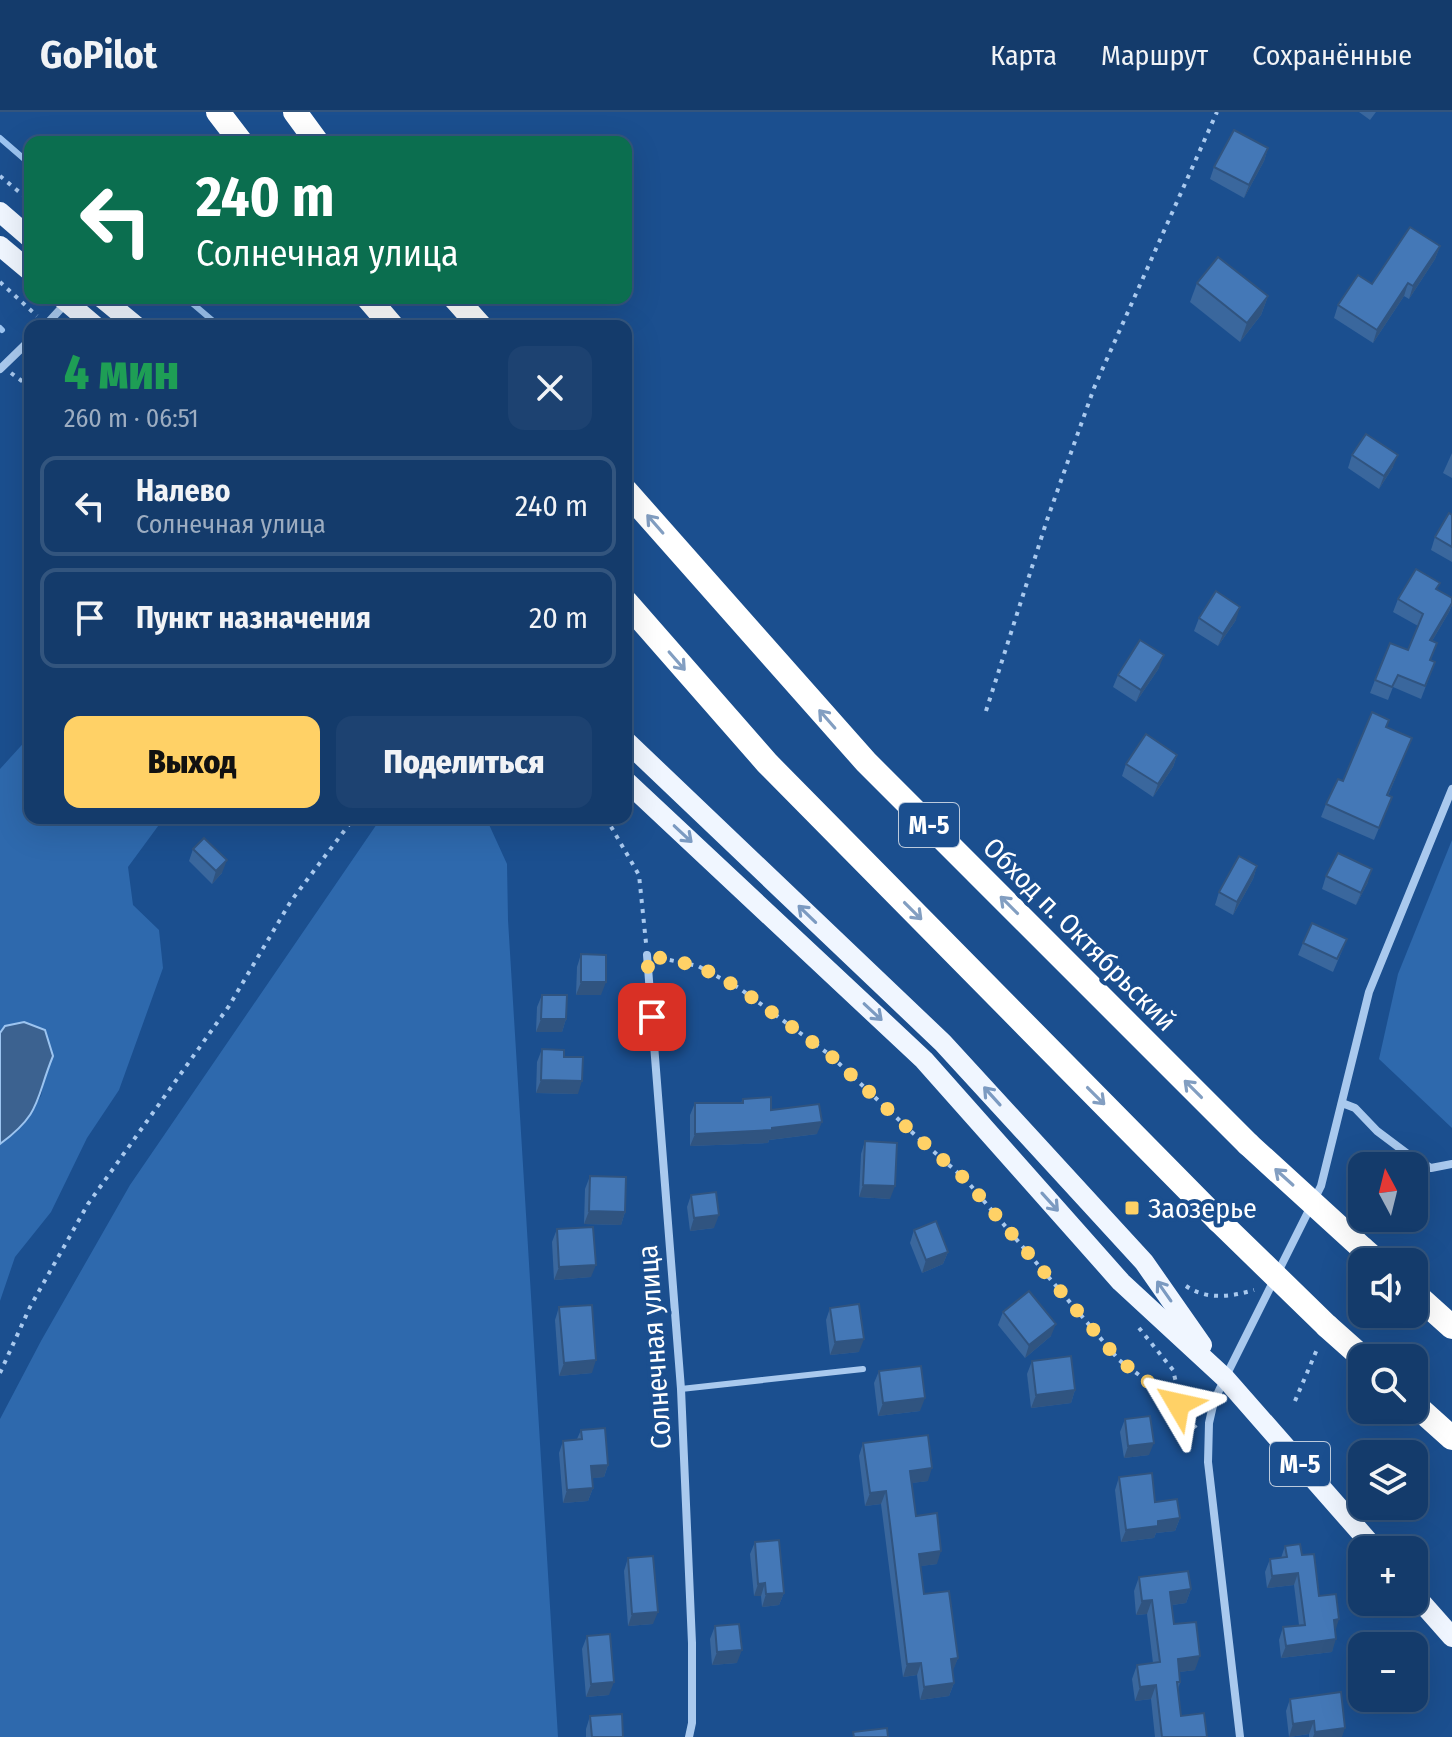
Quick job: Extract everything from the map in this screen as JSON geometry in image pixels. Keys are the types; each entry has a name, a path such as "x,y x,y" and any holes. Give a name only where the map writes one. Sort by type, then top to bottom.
{"highway":[{"path":"218,112 236,136"},
{"path":"295,112 313,136"},
{"path":"373,304 387,320"},
{"path":"460,304 475,320"},
{"name":"Обход п. Октябрьский","path":"632,498 866,762 1248,1144 1362,1248"},
{"name":"М-5","path":"632,609 767,763 1219,1221 1348,1345"},
{"path":"1428,1306 1452,1327"},
{"path":"1428,1417 1452,1438"}],"main road":[{"path":"0,212 24,233"},
{"path":"0,246 24,266"},
{"path":"69,304 88,320"},
{"path":"109,304 129,320"},
{"path":"632,747 943,1043 1144,1262 1225,1378"},
{"path":"632,787 924,1060 1121,1282 1225,1378"},
{"name":"М-5","path":"1225,1378 1364,1536"},
{"path":"1428,1610 1452,1637"}],"street":[{"path":"1,368 24,346"},
{"path":"1240,1737 1214,1525 1209,1423 1214,1401 1321,1186 1369,992 1452,789"},
{"name":"Солнечная улица","path":"647,955 681,1389 692,1643 692,1723 689,1737"},
{"path":"1342,1103 1355,1108 1377,1131 1431,1168 1452,1164"}],"lane":[{"path":"681,1389 863,1369"}],"path":[{"path":"986,711 1047,520 1094,388 1217,112"},
{"path":"0,176 24,196"},
{"path":"0,282 41,320"},
{"path":"1,368 24,383"},
{"path":"0,1373 30,1307 88,1204 229,1006 291,901 349,824"},
{"path":"609,824 639,875 647,955 698,966 739,988 830,1055 966,1180 1119,1360 1178,1404 1208,1442"},
{"path":"1185,1285 1193,1291 1212,1296 1231,1296 1273,1283"},
{"path":"1133,1321 1173,1370 1178,1404"},
{"path":"1295,1401 1327,1326"}],"shaded area":[{"path":"24,743 24,824 160,824 128,867 133,905 159,930 163,968 119,1090 87,1138 51,1212 15,1257 0,1301 0,1144 17,1131 41,1096 53,1056 5,1026 0,1033 0,769"},
{"path":"377,824 489,824 507,864 558,1737 0,1737 0,1419 130,1185"},
{"path":"1452,840 1452,1128 1379,1059 1398,974"},
{"path":"24,1022 45,1030 53,1056 36,1105 14,1133 0,1144 0,1033 5,1026"}],"building":[{"path":"1234,130 1268,148 1249,185 1214,167"},
{"path":"1410,227 1440,246 1413,286 1408,283 1377,330 1338,305 1358,275 1372,284"},
{"path":"1218,257 1268,296 1247,323 1197,283"},
{"path":"1366,434 1398,455 1384,476 1352,455"},
{"path":"1449,513 1452,515 1452,547 1435,537"},
{"path":"1416,569 1440,583 1436,589 1452,598 1452,603 1430,640 1437,643 1430,660 1435,662 1425,686 1398,675 1392,687 1375,680 1390,643 1408,650 1423,614 1398,599"},
{"path":"1216,591 1240,607 1223,634 1199,618"},
{"path":"1140,640 1164,655 1141,690 1118,675"},
{"path":"1372,712 1389,720 1386,727 1412,738 1387,795 1392,797 1379,828 1326,804 1338,779 1343,781"},
{"path":"1146,734 1177,755 1158,784 1126,764"},
{"path":"204,838 227,860 216,871 193,849"},
{"path":"1338,853 1372,869 1361,893 1326,876"},
{"path":"1239,856 1257,866 1237,902 1219,892"},
{"path":"1312,923 1347,939 1337,959 1303,943"},
{"path":"581,954 606,955 606,982 581,982"},
{"path":"542,995 567,995 566,1019 541,1019"},
{"path":"542,1049 564,1050 564,1057 583,1057 582,1081 541,1080"},
{"path":"771,1097 771,1110 819,1104 822,1122 772,1130 695,1134 695,1103 743,1103 743,1099"},
{"path":"865,1141 897,1143 895,1186 863,1185"},
{"path":"590,1176 626,1177 625,1212 589,1211"},
{"path":"716,1192 719,1215 694,1218 691,1195"},
{"path":"936,1221 948,1252 926,1260 914,1230"},
{"path":"593,1227 596,1265 559,1267 557,1229"},
{"path":"1029,1291 1056,1324 1029,1345 1003,1312"},
{"path":"859,1304 864,1339 835,1342 830,1308"},
{"path":"592,1305 596,1360 564,1363 559,1307"},
{"path":"1071,1356 1075,1390 1036,1395 1032,1361"},
{"path":"921,1366 925,1398 883,1403 879,1371"},
{"path":"1150,1416 1154,1443 1128,1446 1125,1419"},
{"path":"605,1428 608,1465 591,1466 593,1488 567,1490 563,1441 582,1439 581,1430"},
{"path":"928,1435 932,1468 910,1471 916,1516 937,1513 941,1551 919,1554 924,1594 949,1591 958,1658 951,1659 954,1683 924,1687 921,1663 907,1664 886,1491 870,1493 863,1443"},
{"path":"1152,1473 1155,1502 1177,1499 1180,1518 1158,1521 1158,1526 1126,1530 1119,1477"},
{"path":"779,1540 784,1593 766,1594 765,1583 758,1584 755,1542"},
{"path":"1300,1544 1302,1555 1314,1554 1319,1596 1336,1594 1339,1619 1334,1620 1336,1639 1286,1646 1283,1627 1305,1625 1298,1573 1272,1576 1270,1559 1287,1557 1285,1546"},
{"path":"653,1556 658,1612 632,1614 628,1558"},
{"path":"1188,1571 1191,1589 1170,1592 1174,1624 1196,1622 1200,1656 1178,1659 1180,1682 1177,1682 1181,1716 1204,1713 1207,1737 1162,1737 1156,1685 1140,1687 1137,1665 1160,1662 1152,1600 1142,1601 1139,1577"},
{"path":"739,1624 742,1650 717,1652 715,1626"},
{"path":"610,1634 614,1682 591,1684 587,1636"},
{"path":"1341,1692 1345,1728 1315,1732 1314,1721 1293,1724 1290,1699"},
{"path":"622,1714 623,1737 592,1737 590,1716"},
{"path":"887,1728 888,1737 854,1737 853,1732"}],"waterway":[{"path":"0,138 24,159"},
{"path":"193,304 212,320"}],"place":[{"name":"Заозерье","path":"1132,1208"}],"route":[{"path":"652,1017 647,955 698,966 739,988 776,1015 830,1055 966,1180 1119,1360 1178,1404"}]}
